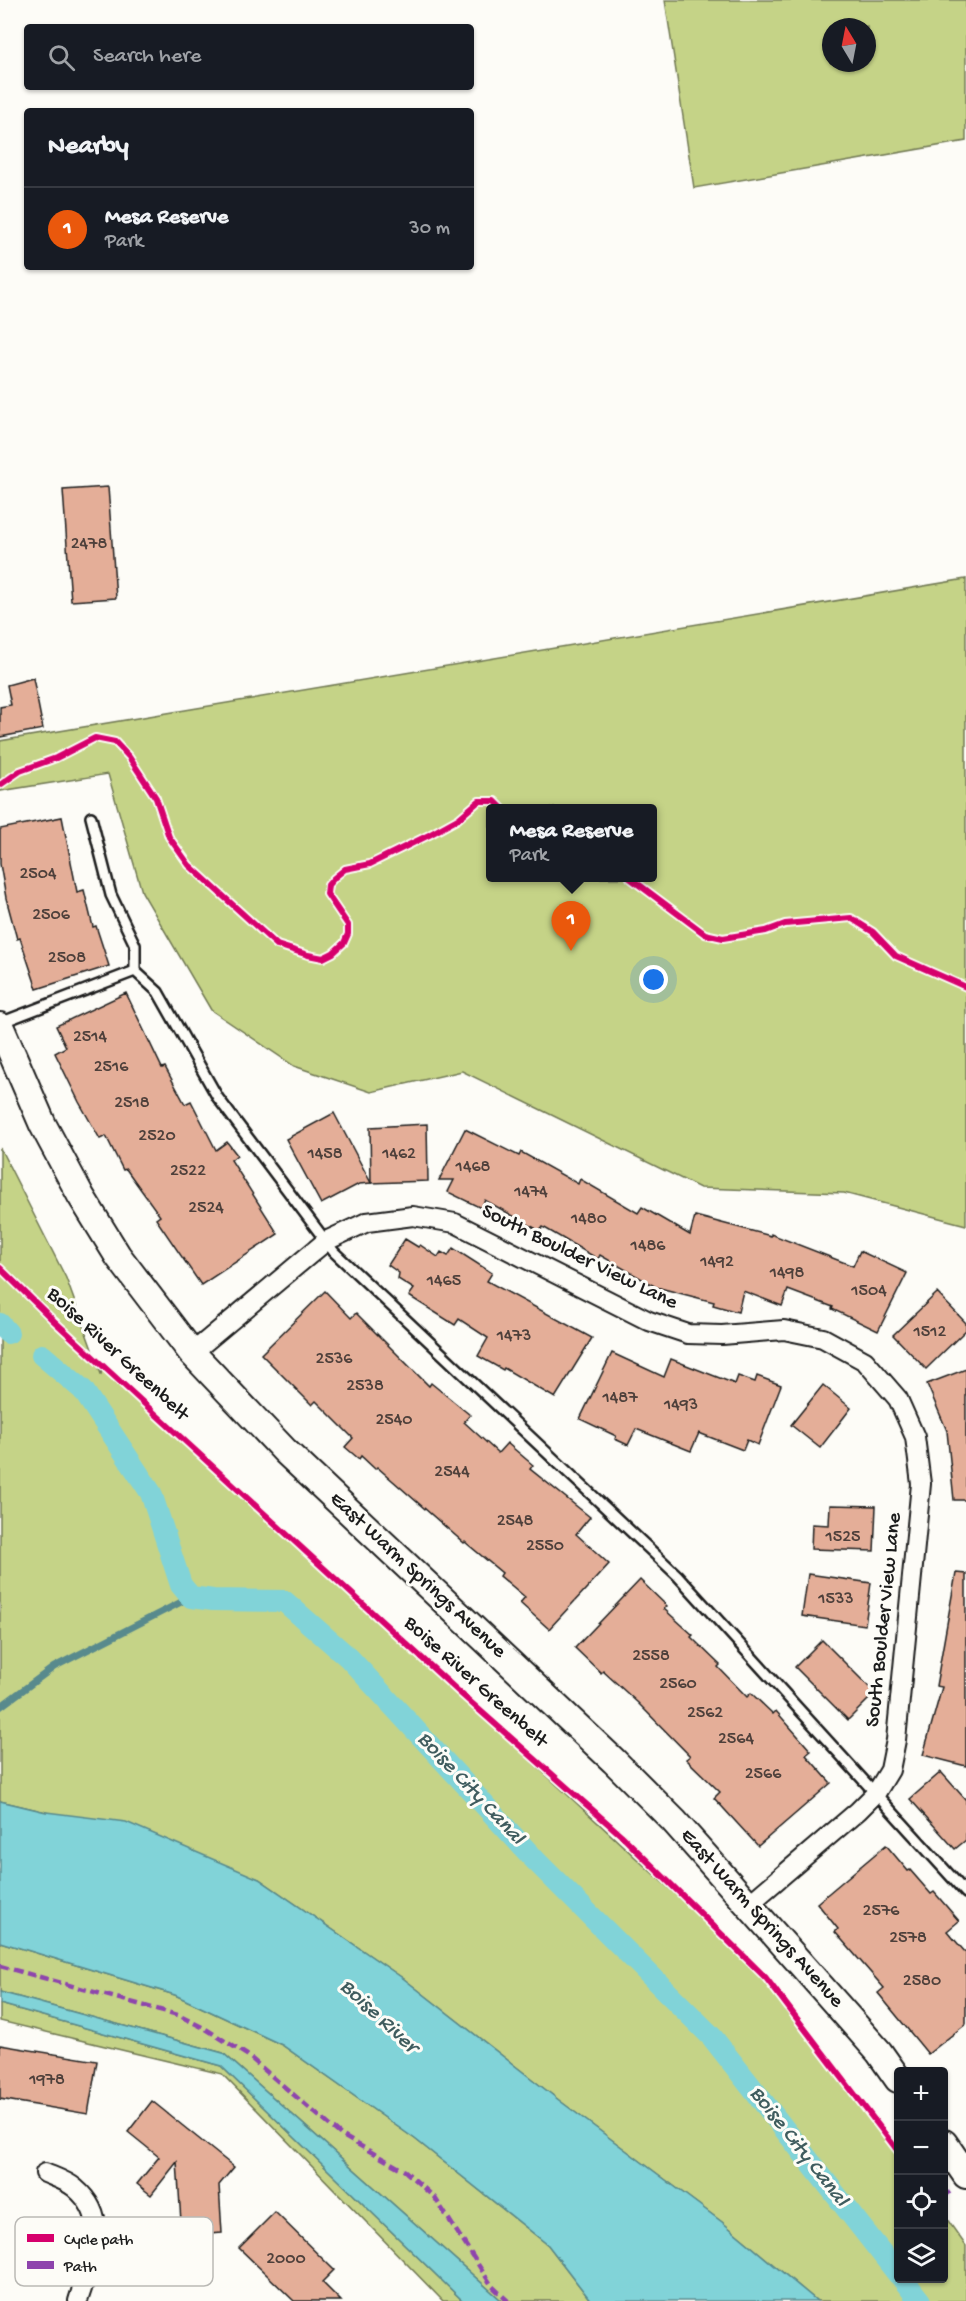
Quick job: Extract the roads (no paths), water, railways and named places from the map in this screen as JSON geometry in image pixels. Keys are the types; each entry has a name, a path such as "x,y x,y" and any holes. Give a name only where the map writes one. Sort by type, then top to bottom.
{"street":[{"name":"East Warm Springs Avenue","path":"0,1025 43,1125 81,1196 118,1256 192,1353 285,1451 674,1821 879,2052 894,2073"},
{"name":"South Boulder View Lane","path":"192,1353 326,1241 367,1222 413,1216 454,1223 649,1321 688,1334 722,1335 784,1330 823,1338 865,1361 898,1399 915,1437 921,1484 896,1740 890,1770 876,1793 858,1811 748,1905"},
{"path":"948,2149 966,2175"},
{"path":"45,2173 74,2187 91,2208 94,2217"},
{"path":"78,2301 83,2286"}],"lane":[{"path":"91,817 111,895 135,945 135,971 158,992 218,1098 334,1252 677,1575 966,1893"},
{"path":"0,1025 135,971"}],"water":[{"name":"Boise River","path":"0,1801 46,1812 126,1822 259,1879 404,1979 560,2101 722,2222 817,2301 591,2301 548,2245 415,2139 282,2045 175,1995 0,1942"},
{"path":"0,1992 223,2053 502,2301 463,2301 221,2066 0,2004"}],"waterway":[{"name":"Boise City Canal","path":"0,1324 8,1333"},
{"name":"Boise City Canal","path":"42,1355 83,1390 151,1493 181,1585 191,1597 213,1600 284,1601 349,1658 536,1861 712,2037 894,2269"},
{"path":"0,1707 54,1667 191,1597"},
{"name":"Boise City Canal","path":"906,2283 920,2301"}],"place":[{"name":"Mesa Reserve","path":"571,951"}]}
